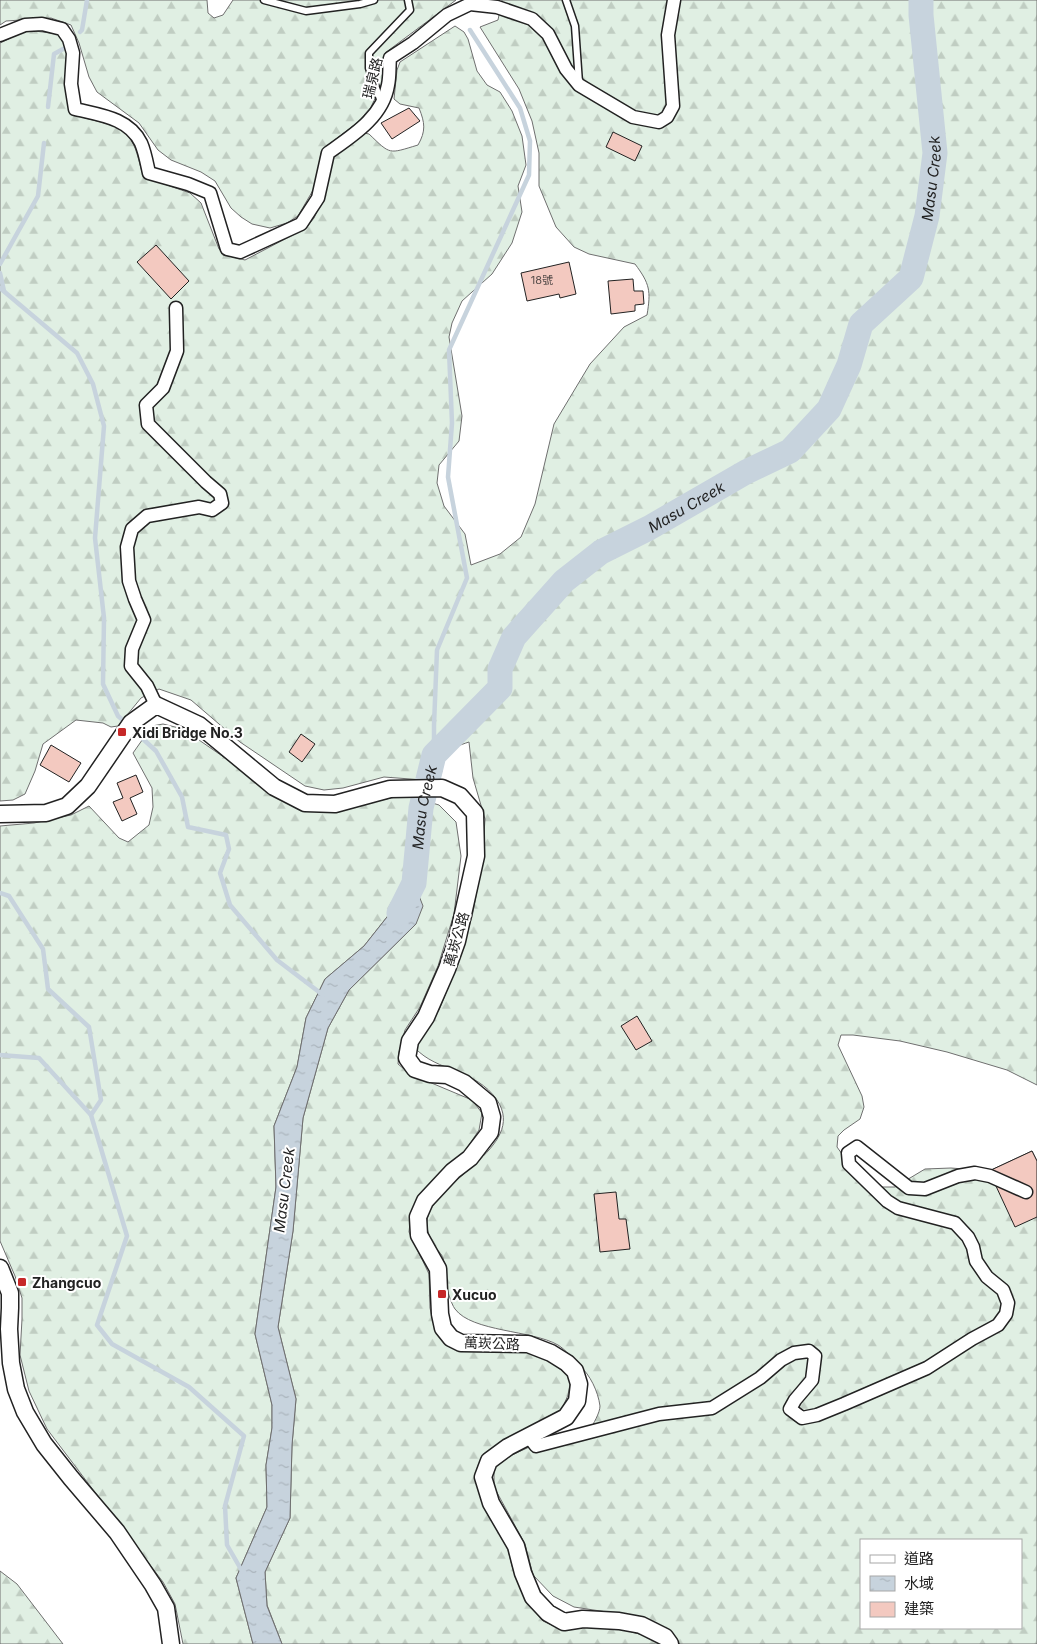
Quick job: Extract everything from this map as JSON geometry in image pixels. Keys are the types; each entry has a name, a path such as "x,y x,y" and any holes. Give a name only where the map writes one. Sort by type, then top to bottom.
{"street":[{"name":"瑞泉路","path":"0,36 26,24 42,24 62,29 69,39 73,53 71,84 75,109 116,118 134,132 142,145 149,173 188,184 210,193 227,249 240,252 301,224 318,198 328,153 364,127 382,105 388,86 390,58 414,43 447,15 470,4 496,7 532,18 548,34 566,69 579,84 633,117 659,122 667,117 673,106 668,35 674,0"},
{"path":"0,814 46,813 67,806 88,786 127,729 156,704 147,686 131,666 132,650 144,620 129,580 127,547 132,529 147,516 200,507 212,510 222,503 220,494 148,424 146,405 163,388 178,351 176,308"},
{"name":"萬崁公路","path":"156,704 199,725 274,787 305,803 335,804 390,789 442,788 460,796 475,813 476,856 458,940 426,1017 410,1041 407,1058 415,1069 430,1074 447,1076 464,1083 488,1103 492,1117 490,1132 470,1158 453,1171 425,1201 418,1217 420,1235 438,1269 440,1314 443,1328 451,1338 461,1343 528,1344 551,1353 567,1363 575,1372 579,1384 577,1401 566,1417 508,1448 489,1461 483,1477 491,1503 516,1546 523,1573 533,1597 548,1613 564,1622 583,1619 619,1621 641,1625 665,1637 670,1644"},
{"path":"529,1437 536,1446 659,1414 712,1408 760,1378 781,1360 794,1353 809,1351 815,1356 812,1380 790,1409 802,1418 816,1415 927,1368 998,1325 1006,1314 1008,1303 1003,1290 987,1276 976,1261 973,1247 968,1237 955,1223 898,1208 887,1201 849,1164 848,1153 857,1147 909,1188 925,1189 958,1176 975,1173 990,1176 1026,1192"},
{"path":"0,1268 10,1293 9,1329 11,1363 16,1389 25,1412 44,1444 116,1532 153,1585 166,1608 171,1644"}],"lane":[{"path":"264,0 306,11 360,4 374,0"},
{"path":"382,105 369,68 368,52 410,10 408,0"},
{"path":"566,0 575,26 579,84"}],"green space":[{"path":"0,0 207,0 208,13 214,18 223,15 233,0 456,0 385,53 383,81 371,107 358,122 328,145 321,153 316,185 298,216 287,223 270,228 252,224 241,217 231,208 215,181 201,172 171,160 158,150 139,123 97,92 89,77 79,43 71,25 51,18 6,21 0,25"},
{"path":"502,0 1037,0 1037,1085 1007,1070 947,1052 900,1041 841,1035 838,1045 862,1096 864,1107 860,1119 838,1136 837,1147 852,1168 881,1187 895,1187 925,1169 951,1168 989,1171 1032,1151 1037,1161 1037,1644 680,1644 657,1623 633,1616 574,1607 553,1596 533,1575 525,1544 494,1487 494,1469 501,1460 551,1437 590,1430 598,1415 600,1406 595,1389 587,1374 558,1345 533,1336 488,1327 463,1317 455,1309 446,1284 443,1258 434,1246 428,1231 427,1221 432,1206 444,1192 490,1149 500,1134 503,1117 497,1100 478,1082 434,1062 415,1048 420,1036 439,1010 456,968 472,917 482,863 485,819 473,778 469,742 456,747 447,754 441,775 437,781 384,777 343,788 324,790 305,786 240,742 191,700 159,689 141,698 118,726 111,727 103,723 76,720 43,744 35,771 25,794 13,800 0,801 0,43 27,30 58,34 68,51 72,113 112,125 126,134 135,149 144,177 190,193 201,203 219,249 225,255 245,260 306,228 314,218 322,201 333,155 364,133 369,134 382,146 391,151 418,145 424,127 419,108 400,104 394,99 397,70 400,62 455,26 464,32 468,39 477,71 487,85 500,92 512,111 522,136 526,165 518,186 522,212 512,243 492,274 462,301 452,323 449,337 462,416 459,441 439,465 437,483 444,506 465,534 471,565 500,554 521,537 535,504 554,424 590,364 624,327 647,315 649,300 648,288 644,277 635,264 589,254 574,247 556,227 539,186 539,153 532,121 519,89 480,27 498,20"},
{"path":"163,724 183,729 273,791 304,808 372,802 405,795 439,805 456,822 461,856 454,914 438,966 420,1007 405,1030 398,1064 410,1074 472,1100 482,1113 479,1130 463,1154 421,1193 411,1213 409,1232 429,1274 430,1308 435,1330 449,1347 526,1351 550,1361 571,1379 568,1395 562,1409 551,1418 501,1443 482,1456 477,1469 477,1483 489,1514 508,1549 512,1566 537,1614 543,1621 558,1628 609,1625 649,1637 659,1644 282,1644 267,1605 265,1572 290,1518 292,1445 296,1399 278,1327 293,1231 303,1118 328,1028 349,990 416,924 398,903 364,946 325,979 306,1018 297,1067 274,1126 276,1187 255,1334 272,1405 272,1428 266,1465 267,1507 236,1578 253,1644 183,1644 175,1604 163,1582 47,1429 29,1391 20,1355 22,1298 0,1241 0,826 34,823 71,815 89,806 119,838 128,842 149,825 153,807 152,788 133,753 152,726"},
{"path":"0,1571 17,1584 63,1644 0,1644"}],"water":[{"path":"414,883 423,906 416,924 349,990 328,1028 303,1118 293,1231 278,1327 296,1399 292,1445 290,1518 265,1572 267,1606 282,1644 253,1644 236,1578 267,1507 266,1465 272,1428 272,1405 255,1334 276,1187 274,1126 297,1067 306,1018 325,979 364,946"}],"building":[{"path":"409,108 420,121 392,139 381,123"},
{"path":"613,132 642,146 635,161 606,147"},
{"path":"156,245 189,281 171,299 137,262"},
{"path":"569,262 576,294 560,298 559,294 527,301 521,273"},
{"path":"633,279 634,291 643,291 644,304 635,305 635,311 611,314 608,281"},
{"path":"301,734 315,744 302,762 289,752"},
{"path":"51,745 81,763 69,782 40,765"},
{"path":"136,775 143,792 130,798 137,814 122,821 113,802 123,798 117,783"},
{"path":"637,1016 652,1041 636,1050 621,1026"},
{"path":"1032,1151 1037,1161 1037,1217 1015,1227 989,1171"},
{"path":"616,1192 619,1219 626,1219 630,1249 600,1252 594,1194"}],"waterway":[{"path":"80,32 82,30 87,0"},
{"name":"Masu Creek","path":"399,913 414,883 421,808 434,755 500,688 500,669 514,637 564,581 601,552 649,528 746,472 790,451 829,409 849,365 861,324 911,278 927,216 935,153 921,0"},
{"path":"434,755 437,650 467,578 448,477 452,423 449,350 529,175 530,141 520,108 470,30"},
{"path":"48,107 54,54 63,49"},
{"path":"0,264 38,196 44,143"},
{"path":"0,273 4,291"},
{"path":"0,288 77,353 93,384 104,426 95,538 104,618 103,684 118,716 126,723"},
{"path":"131,728 156,751 182,797 188,827 226,835 229,849 220,873 230,905 277,960 323,995"},
{"path":"0,893 9,896 43,949 48,989 89,1027 101,1100 91,1115 127,1236 97,1325 112,1344 189,1387 244,1436 225,1506 227,1545 242,1571"},
{"path":"0,1055 39,1058 91,1115"}],"place":[{"name":"Xidi Bridge No.3","path":"122,732"},
{"name":"Zhangcuo","path":"22,1282"},
{"name":"Xucuo","path":"442,1294"}]}
